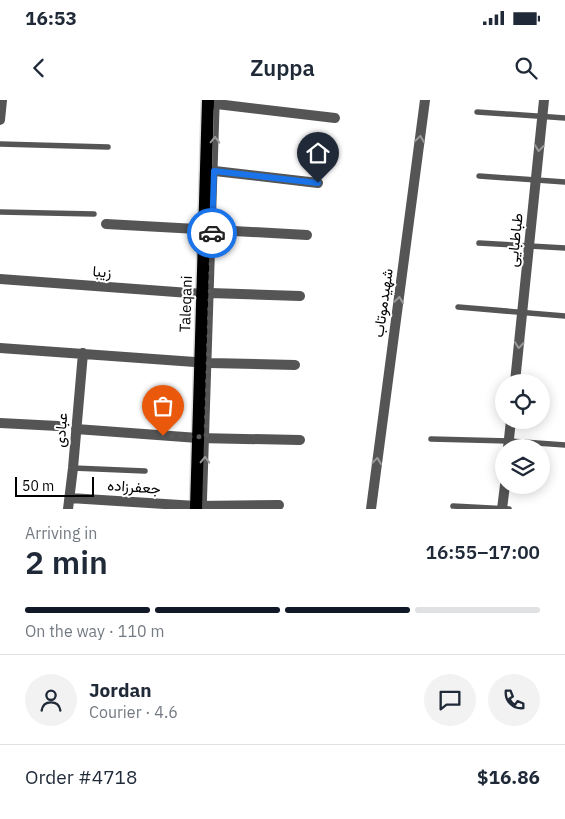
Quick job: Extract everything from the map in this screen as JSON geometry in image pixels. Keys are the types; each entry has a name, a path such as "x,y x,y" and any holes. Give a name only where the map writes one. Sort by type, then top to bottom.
{"main road":[{"name":"Taleqani","path":"200,508 212,102"}],"street":[{"path":"0,120 2,100"},
{"name":"شهیدموتاب","path":"371,509 426,100"},
{"name":"طباطبایی","path":"516,374 544,100"},
{"path":"212,102 335,118"},
{"path":"210,170 318,183"},
{"path":"106,224 307,235"},
{"name":"زیبا","path":"0,279 207,293 300,296"},
{"path":"0,348 205,362 294,365"},
{"name":"عبادی","path":"68,509 83,354"},
{"path":"0,423 58,426"},
{"path":"76,430 300,440"},
{"path":"502,509 504,494"},
{"name":"جعفرزاده","path":"70,498 200,508 279,505"}],"lane":[{"path":"477,112 565,118"},
{"path":"0,144 108,148"},
{"path":"479,176 565,182"},
{"path":"0,212 94,214"},
{"path":"479,243 565,248"},
{"path":"458,307 565,316"},
{"path":"431,439 495,443"},
{"path":"550,445 565,446"},
{"path":"73,468 145,471"},
{"path":"453,506 508,509"}],"way so far":[{"path":"163,436 206,437 212,233"}],"route":[{"path":"212,233 214,171 318,183"}]}
